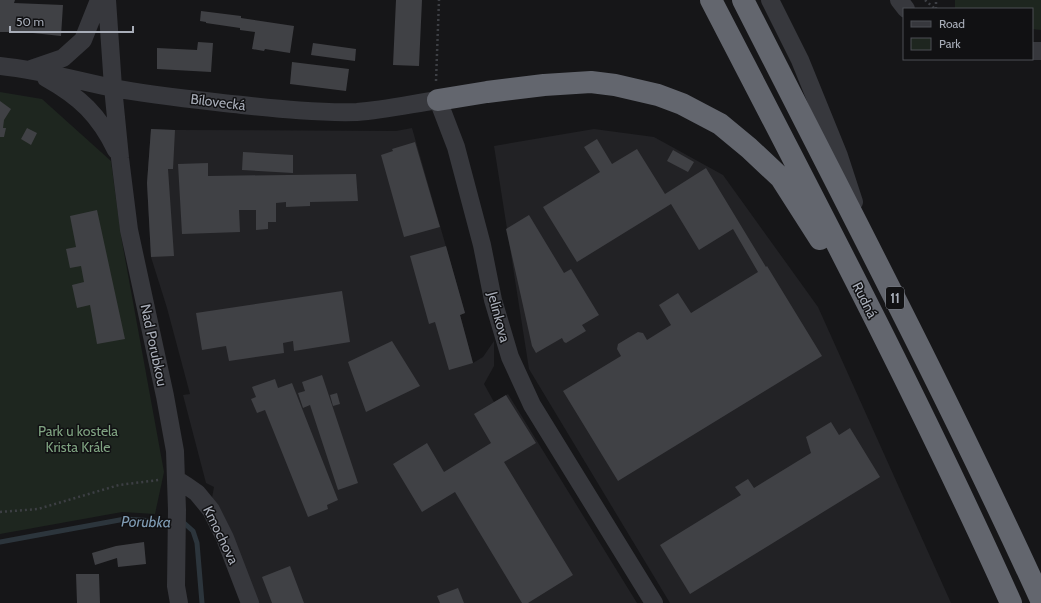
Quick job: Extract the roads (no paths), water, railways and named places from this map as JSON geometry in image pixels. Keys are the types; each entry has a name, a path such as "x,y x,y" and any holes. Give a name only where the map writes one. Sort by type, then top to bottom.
{"highway":[{"name":"Rudná","path":"711,0 847,264 976,525 1011,603"},
{"name":"Rudná","path":"743,0 947,402 1041,600"},
{"path":"438,100 544,85 591,82 615,85 658,95 682,104 720,124 750,148 781,178 822,242 847,264"}],"street":[{"path":"30,69 63,58 83,40 99,0"},
{"name":"Nad Porubkou","path":"107,0 113,88 129,230 164,390 175,451 177,510 176,586 179,603"},
{"path":"770,0 800,60 839,156 869,246"},
{"path":"899,0 905,8"},
{"name":"Bílovecká","path":"0,66 30,69 113,88 298,110 336,112 373,111 438,100"},
{"path":"30,69 64,88 90,109 106,131 120,158"},
{"name":"Jelínkova","path":"438,100 456,147 482,245 493,300 510,357 532,404 654,603"},
{"name":"Kmochova","path":"176,479 197,493 211,510 225,538 250,603"}],"waterway":[{"name":"Porubka","path":"0,542 125,519 184,523 193,531 197,543 202,603"}],"park label":[{"name":"Park u kostela Krista Krále","path":"78,440"}]}
